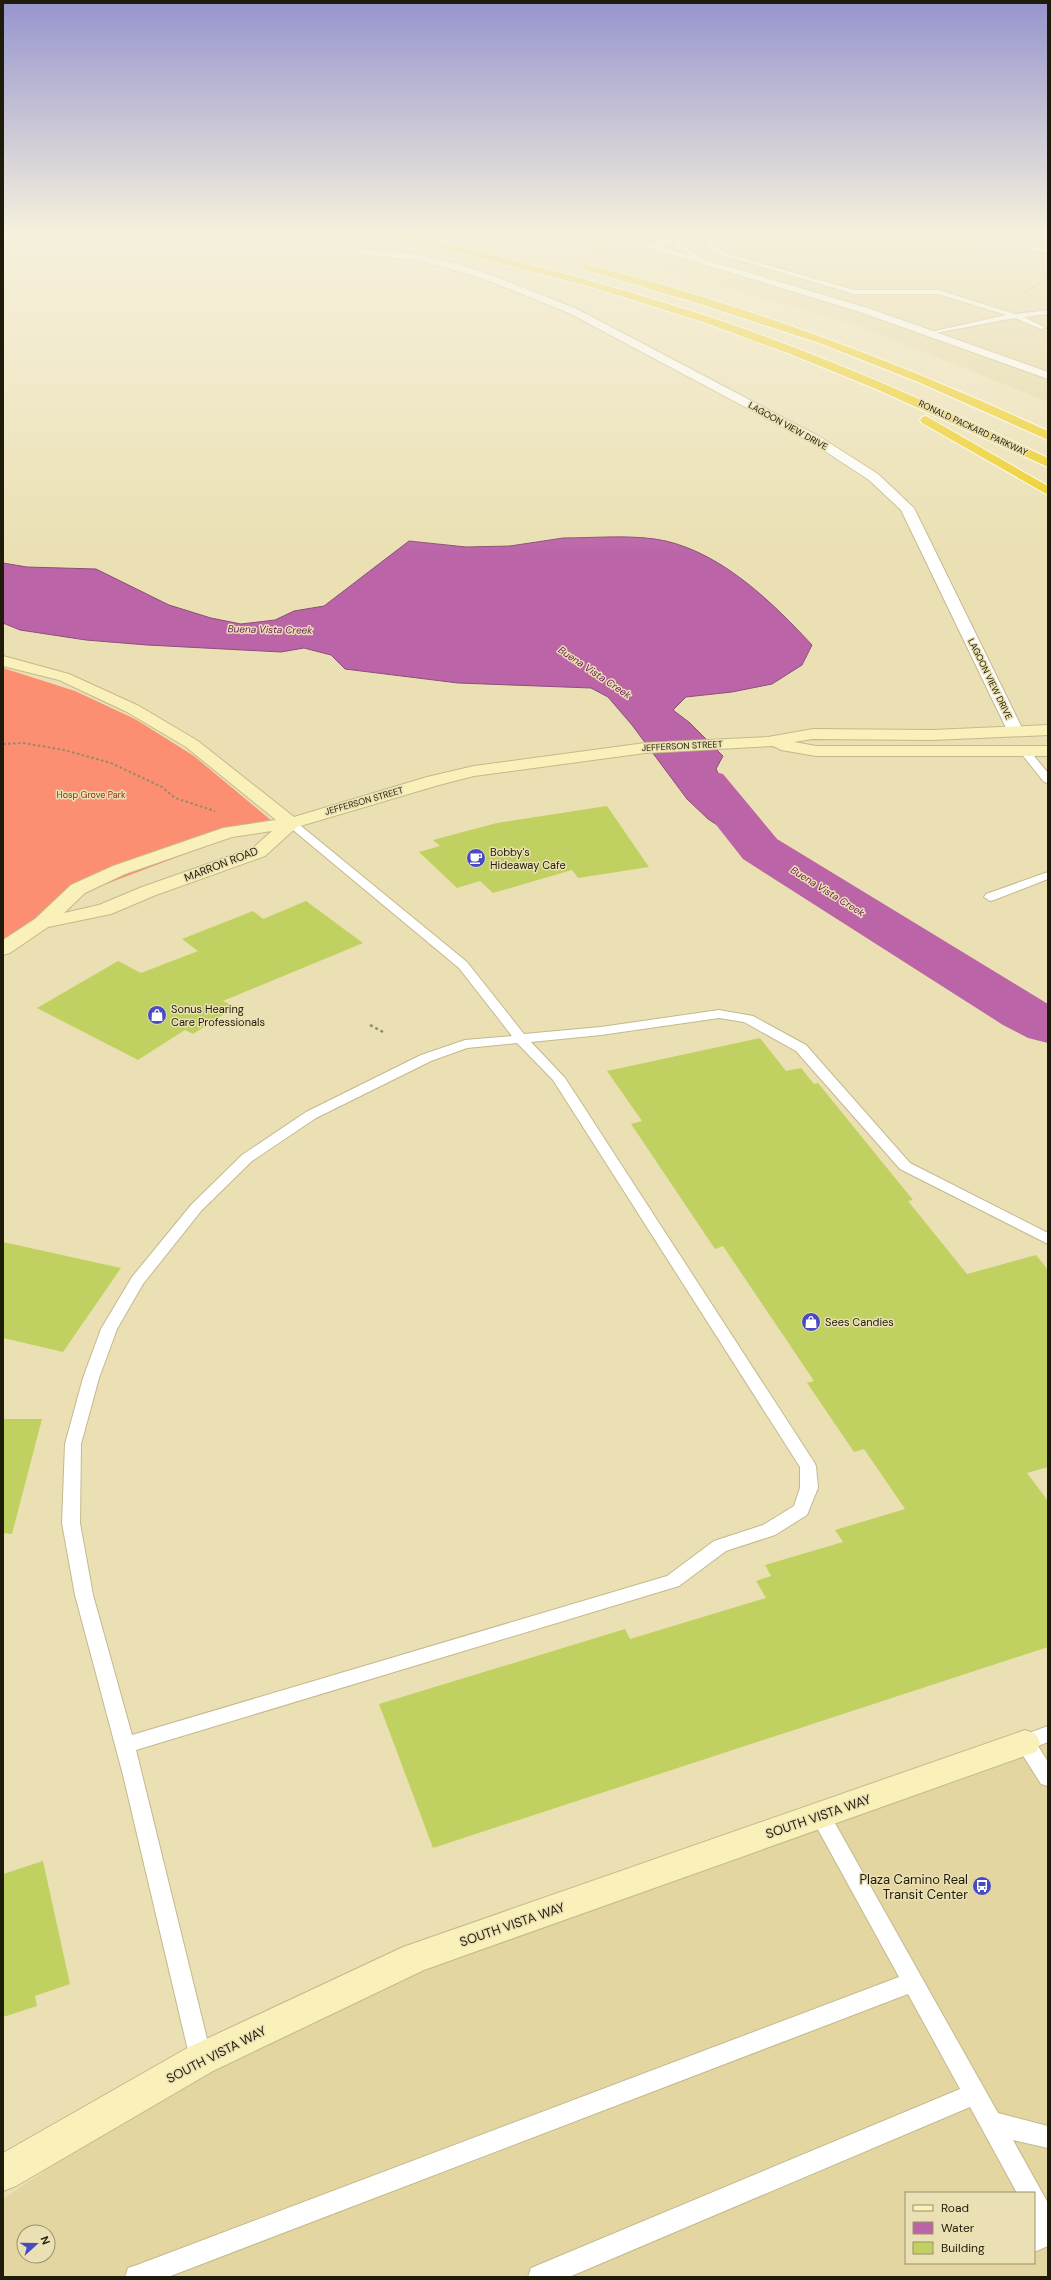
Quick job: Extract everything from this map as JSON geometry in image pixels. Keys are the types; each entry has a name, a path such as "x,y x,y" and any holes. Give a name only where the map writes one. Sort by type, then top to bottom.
{"highway":[{"name":"RONALD PACKARD PARKWAY","path":"767,341 944,413 1048,463"},
{"path":"817,341 1048,426"},
{"path":"788,349 912,412 1048,491"},
{"path":"904,372 1048,436"}],"main road":[{"path":"3,661 64,678 133,709 192,744 291,823"},
{"name":"JEFFERSON STREET","path":"291,823 433,781 474,771 594,753 645,748 768,742 813,734 932,735 1048,730"},
{"name":"JEFFERSON STREET","path":"768,742 816,751 1048,751"},
{"name":"MARRON ROAD","path":"42,923 104,910 149,891 259,852 291,823"},
{"name":"MARRON ROAD","path":"3,949 42,923 78,889 119,870 229,832 291,823"},
{"name":"SOUTH VISTA WAY","path":"3,2173 201,2059 415,1958 1037,1738"}],"street":[{"name":"LAGOON VIEW DRIVE","path":"630,341 816,440 869,471 891,489 908,508 1016,732"},
{"path":"955,341 1048,376"}],"lane":[{"path":"1025,752 1048,780"},
{"path":"125,1745 673,1581 720,1546 770,1530 801,1510 809,1488 808,1466 558,1078 521,1039 463,965 291,823"},
{"path":"990,897 1048,875"},
{"path":"201,2059 125,1745 84,1595 71,1523 73,1444 90,1378 109,1330 137,1281 196,1208 247,1158 311,1115 426,1058 465,1044 601,1031 719,1014 748,1019 801,1048 905,1166 1048,1239"},
{"path":"1037,1738 1048,1778"},
{"path":"820,1815 1029,2192"},
{"path":"137,2277 912,1982"},
{"path":"540,2277 975,2094"},
{"path":"992,2123 1048,2137"},
{"path":"1035,2203 1048,2226"},
{"path":"1035,2240 1048,2234"}],"path":[{"path":"3,744 24,743 111,763 162,787 175,798 220,813"},
{"path":"370,1025 383,1032"}],"shaded area":[{"path":"898,341 1048,341 1048,402"},
{"path":"1048,1734 1048,2277 3,2277 3,2199 169,2087 343,1992"}],"green space":[{"name":"Hosp Grove Park","path":"3,668 75,691 135,719 194,756 272,821 80,894 3,941"}],"water":[{"path":"614,537 654,539 666,541 687,548 708,557 746,582 764,597 812,645 802,665 772,684 732,692 686,697 673,710 690,723 723,756 716,769 725,786 767,840 760,849 740,840 708,819 687,799 632,725 608,697 591,688 458,683 345,669 331,655 304,648 281,652 147,645 86,640 20,630 3,623 3,563 27,567 96,569 169,605 211,618 241,624 275,620 294,611 324,606 409,541 466,547 510,546 563,538"}],"building":[{"path":"607,806 649,867 578,878 572,870 493,893 480,881 457,888 419,852 440,846 433,840 497,823"},
{"path":"306,901 363,943 223,1001 235,1007 193,1034 185,1030 138,1060 37,1008 118,961 141,973 198,951 182,939 253,911 263,919"},
{"path":"760,1038 786,1071 801,1068 814,1084 818,1083 913,1200 908,1201 967,1274 1036,1255 1048,1270 1048,1467 1027,1473 1048,1501 1048,1647 433,1848 379,1704 625,1629 630,1639 766,1598 756,1581 771,1576 765,1565 843,1542 835,1530 905,1509 864,1449 854,1452 807,1383 814,1381 723,1246 715,1249 631,1124 642,1121 607,1071"},
{"path":"3,1242 121,1268 63,1352 3,1338"},
{"path":"3,1419 42,1419 12,1534 3,1533"},
{"path":"43,1861 70,1984 35,1996 37,2006 3,2017 3,1874"}],"waterway":[{"name":"Buena Vista Creek","path":"707,784 760,849 1023,1013 1048,1026"}],"place":[{"name":"Bobby's Hideaway Cafe","path":"476,858"},
{"name":"Sonus Hearing Care Professionals","path":"157,1015"},
{"name":"Sees Candies","path":"811,1322"},
{"name":"Plaza Camino Real Transit Center","path":"982,1886"}]}
